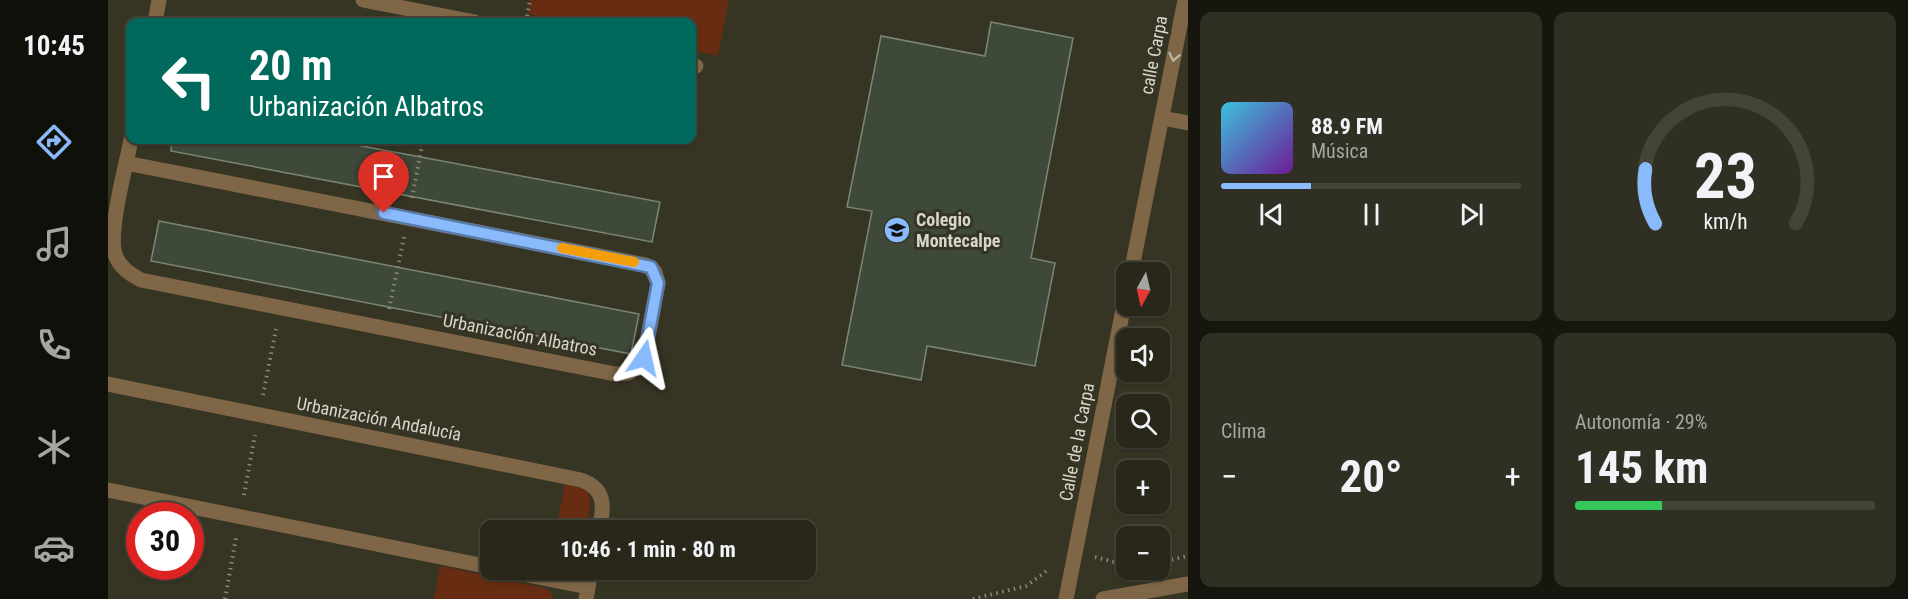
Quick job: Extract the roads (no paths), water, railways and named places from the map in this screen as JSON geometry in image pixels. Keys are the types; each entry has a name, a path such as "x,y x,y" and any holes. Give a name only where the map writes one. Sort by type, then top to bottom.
{"street":[{"path":"156,18 159,0"},
{"path":"363,0 455,18"},
{"name":"calle Carpa","path":"1162,118 1185,0"},
{"path":"1133,262 1162,118 1188,123"},
{"name":"Urbanización Albatros","path":"126,163 651,267 658,277 644,358 635,369 622,375 141,280 125,270 115,255 112,243 126,163 130,144"},
{"name":"Calle de la Carpa","path":"1066,599 1122,316"},
{"name":"Urbanización Andalucía","path":"108,384 581,480 597,488 601,495 604,504 601,520"},
{"path":"108,490 480,565"},
{"path":"540,580 587,593"},
{"path":"1103,599 1188,584"}],"place":[{"name":"Colegio Montecalpe","path":"897,230"}]}
